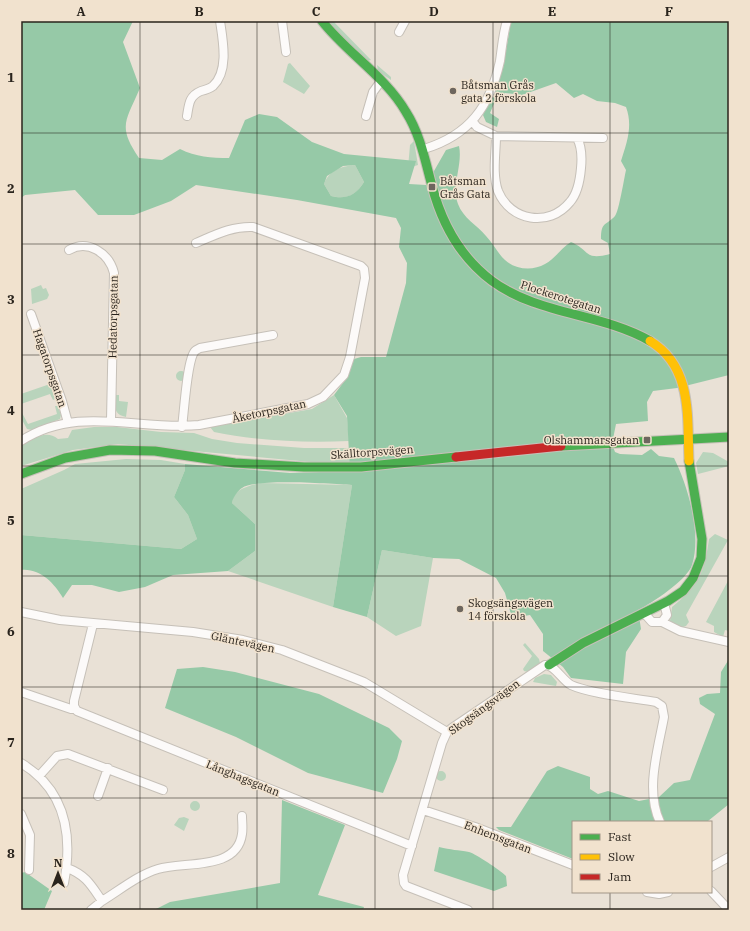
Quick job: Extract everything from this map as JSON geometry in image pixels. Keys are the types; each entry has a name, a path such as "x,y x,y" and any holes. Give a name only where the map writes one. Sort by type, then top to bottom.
{"street":[{"path":"187,116 192,96 212,87 219,78 223,52 220,21"},
{"path":"282,21 286,52"},
{"name":"Plockerotegatan","path":"322,21 337,39 381,81 407,113 424,149 434,196 444,222 462,251 483,273 502,287 523,298 632,332 652,342 666,354 679,372 684,391 688,440"},
{"path":"399,32 405,21"},
{"path":"424,149 456,136 473,122 487,99 496,78 507,21"},
{"path":"366,116 373,92 381,81"},
{"path":"473,122 477,127 496,136 603,138"},
{"path":"496,136 496,169 498,190 510,209 527,218 536,219 558,213 571,202 576,193 582,160 580,142 577,138"},
{"name":"Åketorpsgatan","path":"21,441 29,436 68,423 111,420 182,427 297,406 317,400 328,394 347,368 365,278 364,269 357,264 253,227 241,227 223,231 196,243"},
{"name":"Hedatorpsgatan","path":"69,250 82,246 98,250 108,260 114,273 111,420"},
{"name":"Hagatorpsgatan","path":"31,314 62,401 68,423"},
{"path":"182,427 186,387 194,351 200,348 273,335"},
{"name":"Skälltorpsvägen","path":"21,474 46,463 65,457 109,450 143,450 248,464 328,468 361,467 585,443 688,440 729,437"},
{"path":"660,821 654,808 653,792 664,716 662,706 656,702 577,687 565,681 549,666 578,646 664,603 678,594 695,575 702,550 702,533 690,478 688,440"},
{"path":"662,622 667,615 664,603"},
{"name":"Gläntevägen","path":"21,612 60,620 93,624 193,632 243,640 282,650 364,682 447,732"},
{"path":"644,613 652,622 662,622 680,631 729,642"},
{"path":"75,709 74,701 93,624"},
{"name":"Skogsängsvägen","path":"468,910 404,884 403,875 442,743 447,732 521,680 545,665 549,666"},
{"name":"Långhagsgatan","path":"21,692 71,709 75,709 93,718 412,846"},
{"path":"39,776 57,756 64,754 76,756 164,790"},
{"path":"21,763 39,776 53,794 64,819 68,843 67,868 64,883"},
{"path":"98,796 108,768"},
{"name":"Enhemsgatan","path":"422,810 475,827 572,865"},
{"path":"21,814 30,835 29,870"},
{"path":"90,910 143,875 159,869 222,860 227,857 238,848 242,834 242,816"},
{"path":"712,866 729,857"},
{"path":"67,868 79,872 87,880 102,901"},
{"path":"712,892 728,910"},
{"path":"653,893 664,893"}],"green space":[{"path":"21,21 133,21 123,42 140,88 128,116 126,130 132,147 139,158 162,160 180,149 192,154 216,158 229,158 245,120 259,114 277,117 312,142 344,154 416,161 409,184 426,185 446,150 459,146 460,160 456,182 456,197 458,204 463,213 489,239 502,258 519,268 535,268 549,262 571,242 591,255 602,256 610,254 608,243 601,239 601,233 603,226 617,213 623,187 626,170 621,161 627,141 629,127 626,107 615,103 597,101 583,94 574,98 556,83 522,95 505,93 496,99 490,113 499,119 497,127 486,122 483,115 503,68 511,21 729,21 729,375 677,388 653,391 647,402 648,421 616,424 612,444 615,452 620,454 642,455 651,449 659,456 674,458 684,482 692,510 695,539 695,553 689,571 676,584 652,602 638,610 641,629 626,652 623,684 571,678 563,667 543,651 543,634 530,615 512,618 505,593 496,578 459,559 433,558 382,550 367,617 333,607 352,485 277,482 250,485 240,489 234,497 232,503 255,524 255,551 228,571 173,575 145,587 119,592 92,585 72,585 63,598 51,582 40,574 34,571 21,570 21,535 181,549 197,539 188,515 174,497 185,470 185,464 290,473 350,471 347,416 334,395 346,379 354,359 361,357 386,357 406,283 407,263 399,247 401,228 396,218 297,200 196,185 171,201 134,215 98,215 75,190 25,195 21,198","holes":["355,165 364,182 358,190 346,197 331,196 324,184 327,176 343,166"]},
{"path":"327,21 333,21 371,60 367,61 349,46"},
{"path":"290,63 310,86 304,94 283,82 288,64"},
{"path":"377,65 391,77 391,80 378,71"},
{"path":"414,141 418,165 408,168 410,145"},
{"path":"355,165 364,182 358,190 346,197 331,196 324,184 329,175 345,166"},
{"path":"41,285 43,289 46,288 49,295 47,299 32,304 31,289"},
{"path":"179,371 183,371 185,372 185,380 179,381 176,378 176,374"},
{"path":"50,384 55,399 53,400 50,394 21,404 21,394"},
{"path":"115,395 119,395 119,401 128,402 126,417 117,412 115,406"},
{"path":"334,395 347,418 349,441 315,442 264,439 214,432 210,427 312,409"},
{"path":"55,406 58,406 61,415 60,419 32,430 27,429 21,418 21,411 28,424 57,414"},
{"path":"94,427 117,427 161,432 194,433 212,439 237,443 304,448 349,448 350,463 322,463 118,444 73,450 21,466 21,445 35,438 49,435 58,439 68,438 72,430"},
{"path":"703,452 713,453 729,462 729,466 698,474 696,463"},
{"path":"126,459 161,460 185,464 185,470 174,497 188,515 197,539 181,549 21,535 21,489 75,464"},
{"path":"260,483 352,485 333,607 228,571 255,551 255,524 232,503 233,498 238,491"},
{"path":"715,534 728,540 686,615 689,622 686,626 680,628 670,621 672,607 688,592 699,578 705,561 709,539"},
{"path":"382,550 433,558 421,626 396,636 367,617"},
{"path":"729,579 729,631 725,630 723,637 714,632 714,626 706,622"},
{"path":"525,643 539,659 540,663 528,672 524,671 523,669 532,656 523,645"},
{"path":"729,659 729,804 708,821 572,821 572,859 499,830 496,827 511,827 547,771 558,766 590,777 590,789 598,794 608,791 639,801 659,797 674,783 690,780 715,714 700,704 699,698 707,694 720,693 721,672"},
{"path":"203,667 235,672 319,694 389,728 402,741 397,759 383,793 308,773 236,737 165,708 177,669"},
{"path":"544,674 551,675 557,682 556,686 533,682 535,678"},
{"path":"439,771 443,771 445,772 445,780 439,781 436,778 436,774"},
{"path":"282,800 345,825 318,895 364,907 363,910 154,910 170,902 280,883"},
{"path":"195,801 200,806 195,811 190,806"},
{"path":"184,817 189,819 184,831 174,825 179,818"},
{"path":"439,847 469,852 477,856 494,866 506,876 507,886 494,891 434,871"},
{"path":"25,872 52,891 44,910 21,910 21,873"}],"traffic: fast":[{"path":"322,21 332,33 388,87 406,112 419,138 441,214 454,239 481,272 510,292 529,301 611,325 650,341"},
{"path":"561,446 729,437"},
{"path":"21,474 65,458 110,450 155,451 235,463 304,467 361,467 456,457"},
{"path":"549,665 583,643 668,601 683,591 693,578 701,558 702,539 689,461"}],"traffic: slow":[{"path":"650,341 664,352 674,365 681,379 687,411 689,461"}],"traffic: jam":[{"path":"456,457 561,446"}],"place":[{"name":"Båtsman Grås gata 2 förskola","path":"453,91"},
{"name":"Båtsman Grås Gata","path":"432,187"},
{"name":"Olshammarsgatan","path":"647,440"},
{"name":"Skogsängsvägen 14 förskola","path":"460,609"}]}
